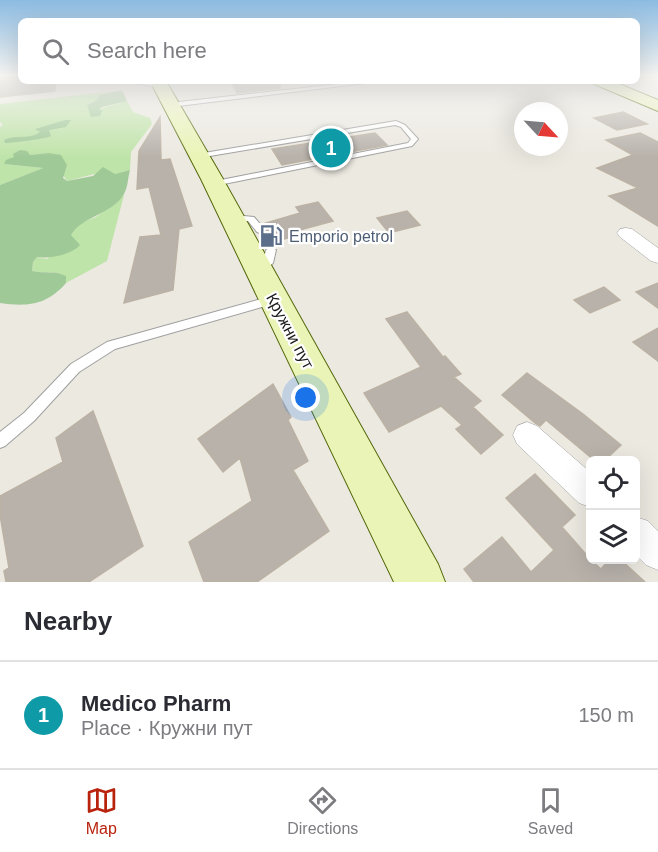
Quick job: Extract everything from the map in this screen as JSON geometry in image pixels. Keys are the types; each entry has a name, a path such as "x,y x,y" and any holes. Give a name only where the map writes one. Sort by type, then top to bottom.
{"main road":[{"name":"Кружни пут","path":"169,102 214,184 246,224 420,582"}],"street":[{"path":"626,233 658,257"},
{"path":"527,435 586,488"},
{"path":"640,537 658,553"}],"lane":[{"path":"171,105 196,102"},
{"path":"198,156 396,123 403,126 415,139 410,145 214,184"},
{"path":"0,441 29,417 75,368 111,345 268,273"}],"green space":[{"path":"92,102 89,103 99,109 128,102 133,112 150,118 152,124 131,152 130,170 115,174 98,173 67,181 48,153 36,154 20,157 4,164 43,168 0,185 0,127 3,125 0,122 0,104"},
{"path":"93,102 122,102 102,107 99,109 102,111 100,116 91,117 87,105"},
{"path":"71,120 66,127 49,130 51,136 5,143 4,140 36,134 40,132 35,129"},
{"path":"20,150 27,151 30,155 48,153 61,155 67,165 63,178 67,181 93,176 103,167 115,174 130,170 125,191 119,201 82,223 71,235 80,245 66,254 37,257 33,262 32,271 62,274 66,276 66,283 44,300 19,305 0,303 0,185 43,168 4,164"},
{"path":"124,195 107,261 66,283 65,276 61,274 32,271 33,262 37,257 47,259 71,235 77,224 96,217"}],"building":[{"path":"623,112 647,124 617,130 594,118"},
{"path":"160,117 161,160 170,159 192,226 179,229 173,290 124,303 140,237 161,235 149,187 137,189 139,151"},
{"path":"375,133 387,145 282,165 272,149"},
{"path":"640,133 658,142 658,226 609,196 638,188 597,168 633,155 606,140"},
{"path":"318,202 333,221 296,231 298,235 271,243 264,233 267,229 263,224 300,213 296,207"},
{"path":"407,211 420,225 389,233 377,218"},
{"path":"658,283 658,308 636,292"},
{"path":"604,287 620,300 590,313 574,300"},
{"path":"407,312 443,357 445,356 461,374 454,377 481,401 473,407 503,435 481,454 456,429 462,425 441,406 389,432 364,393 421,367 386,319"},
{"path":"658,328 658,361 633,342"},
{"path":"527,373 621,445 609,456 589,456 546,420 540,426 502,395"},
{"path":"273,384 291,417 288,420 308,461 293,470 329,531 257,582 204,582 189,542 252,501 240,458 223,472 198,439"},
{"path":"93,411 143,546 89,582 6,582 4,571 9,568 0,515 0,496 63,462 56,438"},
{"path":"535,474 575,515 562,527 586,554 586,564 595,564 601,569 605,564 625,564 645,582 474,582 464,569 502,537 531,572 554,550 506,498"}],"place":[{"name":"Medico Pharm","path":"331,148"},
{"name":"Emporio petrol","path":"271,236"}]}
